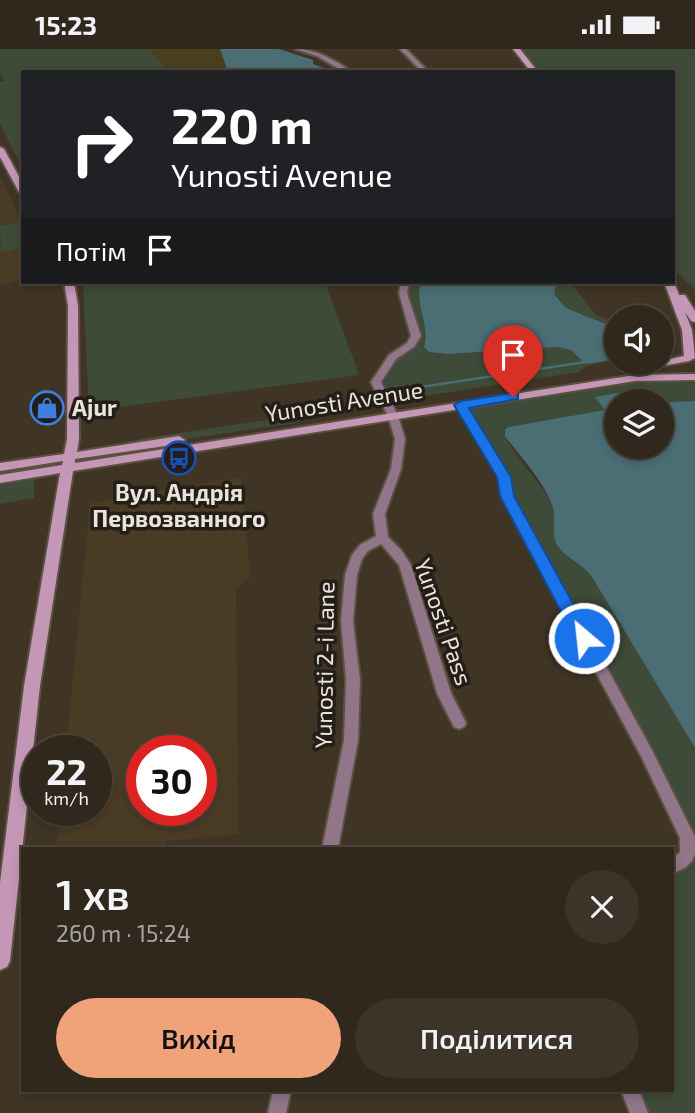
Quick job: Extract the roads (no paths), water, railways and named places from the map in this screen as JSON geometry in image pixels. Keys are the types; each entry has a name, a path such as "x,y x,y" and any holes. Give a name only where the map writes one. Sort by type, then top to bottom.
{"main road":[{"path":"516,49 533,70"},
{"path":"0,149 21,189"},
{"path":"0,961 32,686 69,462 75,394 70,284"},
{"path":"672,284 695,320"},
{"path":"672,284 688,336 691,356 688,367 695,375"},
{"path":"674,356 688,336"},
{"name":"Yunosti Avenue","path":"0,467 69,462 391,412 606,375"},
{"name":"Yunosti Avenue","path":"391,412 461,405 635,378 695,375"},
{"name":"Yunosti Avenue","path":"0,479 69,462"}],"street":[{"path":"298,49 319,55 345,70"},
{"path":"403,49 424,70"},
{"path":"382,538 379,514 396,469 400,439 391,412 376,385 376,379 390,360 411,345 416,336 403,296 405,284"},
{"path":"461,405 504,477 507,496 648,757 688,838 690,850 687,857 674,866"},
{"name":"Yunosti Pass","path":"382,538 405,565 444,693 458,723"},
{"name":"Yunosti 2-i Lane","path":"330,847 351,740 353,680 347,621 351,575 356,558 364,548 382,538"},
{"path":"277,1113 282,1092"},
{"path":"631,1092 639,1113"}],"water":[{"path":"220,49 279,49 313,60 313,64 329,70 227,70"},
{"path":"421,284 556,284 554,294 566,308 604,323 604,361 586,364 571,350 557,347 448,354 429,352 424,347 426,331 420,299"},
{"path":"604,395 604,409 595,397"},
{"path":"695,401 695,748 592,577 556,543 552,505 537,478 505,436 508,427 604,410 604,459 674,459 674,402"}],"waterway":[{"path":"388,392 585,362"}],"place":[{"name":"Ajur","path":"47,408"},
{"name":"Вул. Андрія Первозванного","path":"179,458"}]}
